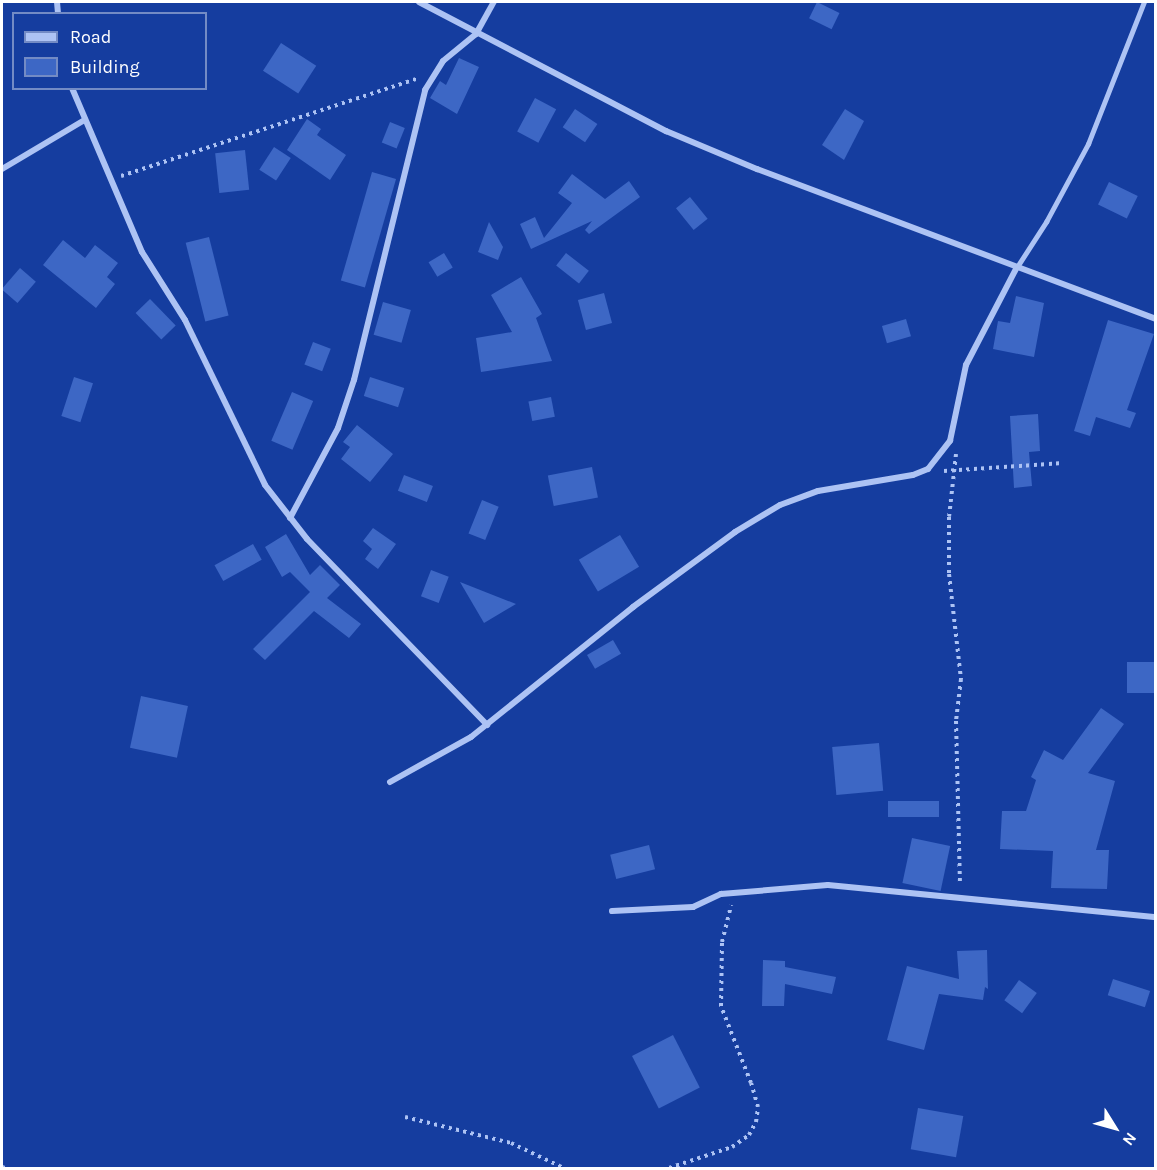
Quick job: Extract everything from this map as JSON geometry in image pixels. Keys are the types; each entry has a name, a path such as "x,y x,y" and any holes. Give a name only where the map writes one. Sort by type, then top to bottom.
{"street":[{"path":"419,2 476,34 666,131 1155,319"},
{"path":"290,518 338,428 354,380 418,107 433,74 476,34 494,2"},
{"path":"73,90 83,121 112,179 142,252 185,320 245,449 290,518 487,725"},
{"path":"2,169 83,121"},
{"path":"390,782 487,725 642,600 780,505 818,491 913,475 928,469 950,441 966,365 1017,267"},
{"path":"612,912 693,907 711,897 828,885 960,896 1155,917"}],"lane":[{"path":"1017,267 1046,222 1088,144 1144,2"}],"path":[{"path":"112,179 433,74"},
{"path":"957,446 949,574 961,679 956,721 960,896"},
{"path":"955,470 1063,464"},
{"path":"669,1168 732,1147 749,1135 756,1122 758,1107 721,1006 719,987 724,923 738,894"},
{"path":"405,1117 503,1141 564,1168"}],"building":[{"path":"817,2 839,13 832,29 809,18"},
{"path":"281,43 316,66 298,94 263,71"},
{"path":"459,58 479,67 457,114 430,98 440,81 446,85"},
{"path":"535,98 556,109 538,143 517,132"},
{"path":"575,109 597,124 585,142 563,127"},
{"path":"845,109 864,121 844,160 822,145"},
{"path":"307,119 321,129 317,135 346,155 330,180 287,150"},
{"path":"390,122 405,128 397,148 382,142"},
{"path":"274,147 291,158 276,181 259,170"},
{"path":"245,150 249,190 219,193 215,153"},
{"path":"372,172 396,179 365,288 341,281"},
{"path":"572,174 605,199 629,181 640,197 589,234 585,230 592,221 531,249 520,224 535,217 544,238 572,203 558,193"},
{"path":"1109,182 1138,196 1127,218 1098,204"},
{"path":"690,197 708,219 694,230 676,208"},
{"path":"489,222 503,247 498,260 478,252"},
{"path":"209,237 229,316 205,321 186,243"},
{"path":"63,240 85,258 95,245 118,263 107,277 115,284 96,308 43,265"},
{"path":"444,253 453,268 437,277 429,262"},
{"path":"566,253 589,271 579,283 556,266"},
{"path":"20,268 36,282 17,303 2,289"},
{"path":"521,277 542,314 536,318 552,361 481,372 476,338 512,332 491,295"},
{"path":"604,293 612,323 586,330 578,300"},
{"path":"1016,296 1044,303 1034,357 993,349 998,321 1010,323"},
{"path":"150,299 176,326 161,340 136,313"},
{"path":"383,302 411,310 402,343 374,335"},
{"path":"906,319 911,336 887,343 882,326"},
{"path":"1108,320 1154,334 1127,410 1136,413 1130,428 1096,417 1090,436 1074,431"},
{"path":"313,342 331,349 322,371 304,364"},
{"path":"74,377 93,383 80,422 61,416"},
{"path":"370,377 404,388 398,407 364,396"},
{"path":"292,392 313,401 292,450 271,441"},
{"path":"551,397 555,417 532,421 528,401"},
{"path":"1038,414 1040,451 1029,452 1032,486 1014,488 1010,416"},
{"path":"357,425 393,454 370,482 341,459 350,447 343,442"},
{"path":"592,467 598,497 554,506 548,476"},
{"path":"404,475 433,486 427,502 398,491"},
{"path":"482,500 499,507 485,540 469,533"},
{"path":"373,528 396,544 378,569 365,559 372,549 363,541"},
{"path":"286,534 310,575 320,565 340,585 327,598 361,624 349,638 314,611 265,660 253,649 310,592 290,572 282,577 265,547"},
{"path":"620,535 639,567 598,591 579,560"},
{"path":"253,544 262,560 223,581 215,565"},
{"path":"431,570 449,577 439,603 421,596"},
{"path":"460,582 516,604 484,623"},
{"path":"613,640 621,654 595,669 587,655"},
{"path":"1127,662 1155,662 1155,693 1127,693"},
{"path":"141,696 188,706 177,758 130,748"},
{"path":"1101,708 1124,724 1088,773 1115,781 1096,850 1109,850 1107,889 1051,888 1053,851 1000,849 1002,811 1026,811 1036,780 1031,777 1044,750 1063,760"},
{"path":"879,743 883,791 836,795 832,747"},
{"path":"888,801 939,801 939,817 888,817"},
{"path":"912,838 950,846 941,891 902,883"},
{"path":"649,845 655,869 616,879 610,855"},
{"path":"987,950 988,989 985,987 983,1000 939,994 924,1050 887,1040 907,966 959,979 957,951"},
{"path":"763,960 785,961 785,967 836,977 832,994 785,984 784,1006 762,1006"},
{"path":"1113,979 1150,991 1145,1007 1108,995"},
{"path":"1019,980 1037,993 1022,1013 1004,1000"},
{"path":"673,1035 700,1088 659,1108 632,1056"},
{"path":"918,1108 963,1116 956,1157 911,1149"}]}
